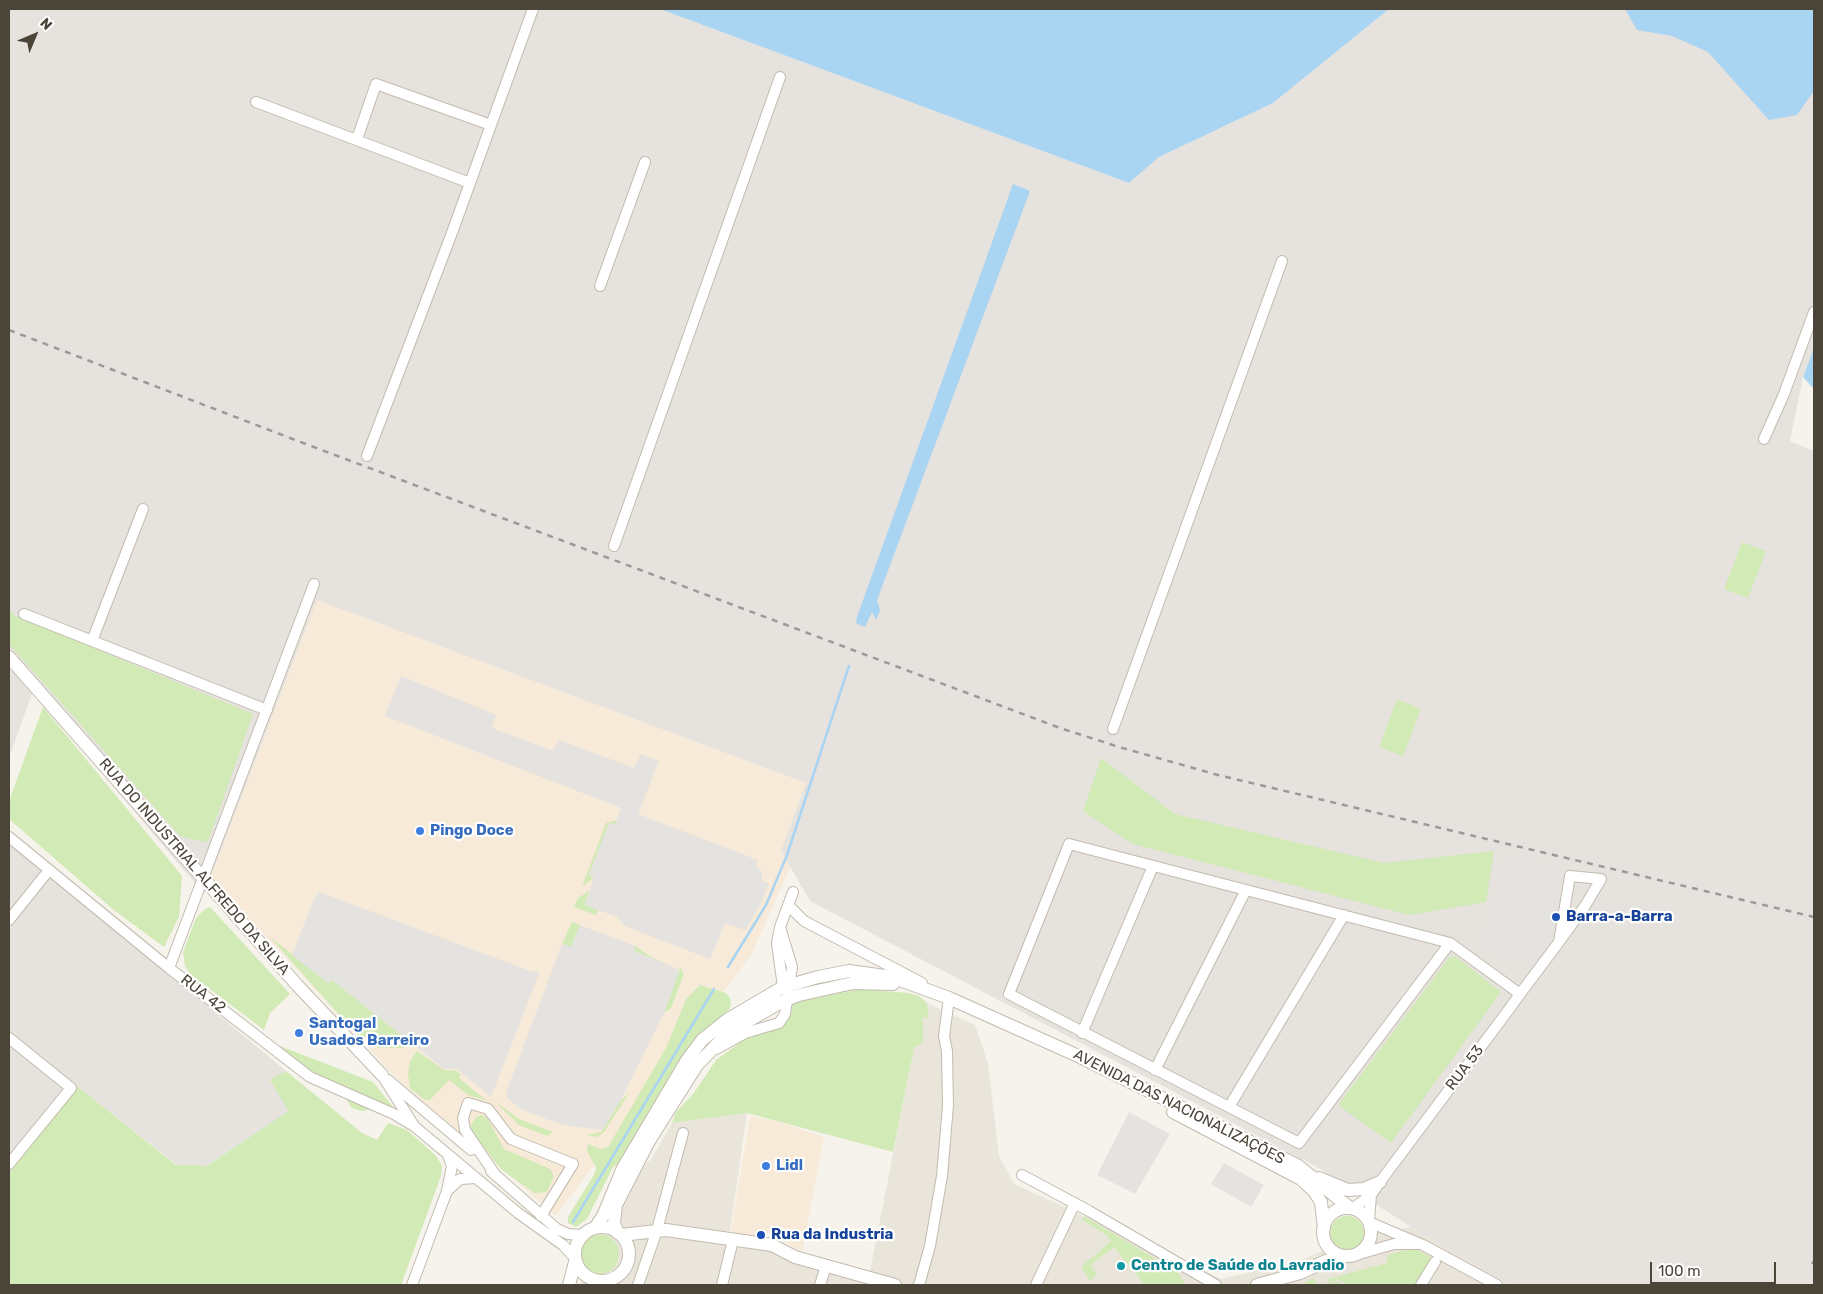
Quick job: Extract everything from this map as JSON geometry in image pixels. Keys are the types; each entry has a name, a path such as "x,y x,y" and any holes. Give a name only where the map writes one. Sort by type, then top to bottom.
{"street":[{"path":"367,456 470,183 532,9"},
{"path":"614,546 780,77"},
{"path":"357,139 376,84 491,125"},
{"path":"256,102 470,183"},
{"path":"600,286 645,162"},
{"path":"1113,729 1282,261"},
{"path":"1764,439 1784,394 1814,312"},
{"path":"92,641 143,509"},
{"path":"169,968 314,584"},
{"path":"24,614 267,710"},
{"name":"RUA DO INDUSTRIAL ALFREDO DA SILVA","path":"9,657 297,985 382,1074"},
{"name":"RUA 42","path":"10,840 169,968 310,1077 390,1112 414,1126"},
{"path":"1450,943 1299,1143 1009,994 1069,844 1450,943 1520,994"},
{"path":"1082,1033 1153,866"},
{"path":"9,920 49,870"},
{"name":"RUA 53","path":"1351,1208 1371,1195 1559,942 1585,906 1601,879 1570,876 1559,942"},
{"path":"1155,1070 1246,890"},
{"path":"787,990 792,962 780,934 780,927 793,892"},
{"path":"788,904 804,921 949,998 944,1036 947,1052 948,1105 942,1176 930,1246 919,1285"},
{"path":"1229,1107 1344,915"},
{"name":"AVENIDA DAS NACIONALIZAÇÕES","path":"582,1236 595,1228 605,1211 623,1168 690,1055 712,1031 727,1020 787,990 849,971 892,977 949,998 1076,1055 1306,1170 1351,1208"},
{"name":"AVENIDA DAS NACIONALIZAÇÕES","path":"628,1261 629,1252 614,1223 614,1213 620,1194 667,1110 704,1056 729,1032 787,990"},
{"name":"AVENIDA DAS NACIONALIZAÇÕES","path":"998,1020 1301,1179 1314,1191 1321,1202 1323,1232"},
{"path":"9,1038 71,1088 9,1164"},
{"path":"382,1074 414,1126 476,1178 563,1245 575,1260 578,1269 590,1279 597,1281 613,1279 625,1268 635,1244 652,1231"},
{"path":"382,1074 458,1137 496,1176 541,1216 562,1232 582,1236 576,1246 569,1285"},
{"path":"496,1176 464,1130 463,1118 468,1103 488,1109 511,1139 573,1164 541,1216"},
{"path":"638,1285 652,1231 683,1132"},
{"path":"412,1285 447,1191 452,1166 448,1155"},
{"path":"1306,1170 1348,1190 1364,1189 1380,1182"},
{"path":"1022,1175 1075,1203 1216,1285"},
{"path":"447,1191 460,1179 476,1178"},
{"path":"1359,1254 1369,1243 1371,1236 1369,1222 1371,1195"},
{"path":"1036,1285 1075,1203"},
{"path":"1300,1273 1310,1266 1317,1256 1323,1232 1330,1215 1343,1208 1351,1208 1364,1215 1369,1222 1424,1245 1497,1285"},
{"path":"595,1228 607,1228 619,1234 652,1231 772,1245 796,1257 895,1285"},
{"path":"1323,1232 1330,1249 1344,1256"},
{"path":"722,1285 733,1240"},
{"path":"1257,1285 1300,1273 1326,1261 1394,1244 1424,1245"},
{"path":"1421,1285 1435,1262"},
{"path":"820,1285 826,1266"},
{"path":"577,1285 590,1279"}],"shaded area":[{"path":"9,9 660,9 1129,183 1159,157 1273,103 1389,9 1814,9 1814,348 1803,377 1790,441 1814,451 1814,1285 1510,1285 1411,1227 1319,1168 810,901 781,851 806,783 317,600 204,894 33,691 9,758"},
{"path":"317,600 806,783 781,851 790,868 751,955 556,1216 394,1076 211,876"},
{"path":"401,676 496,715 492,728 553,751 559,740 634,768 641,754 659,761 638,814 758,860 756,865 762,872 762,881 769,883 761,903 745,930 725,923 710,959 625,926 617,917 585,905 594,878 589,875 609,823 615,824 621,808 385,716"},
{"path":"9,840 286,1071 271,1080 290,1111 191,1176 77,1086 9,1173"},
{"path":"1506,857 1563,870 1546,947 1535,963 1483,946"},
{"path":"319,892 533,972 540,971 491,1097 457,1069 444,1069 332,980 328,983 292,955 314,899"},
{"path":"580,925 635,946 634,951 680,970 664,1013 621,1100 602,1130 563,1125 520,1109 507,1097 506,1093 562,944 571,947"},
{"path":"927,1003 975,1025 988,1063 999,1156 1014,1184 1221,1279 1302,1260 1349,1239 1411,1227 1510,1285 581,1285 643,1165 651,1160 672,1123 747,1113 729,1238 870,1271 914,1048 923,1042 923,1016 929,1017"},
{"path":"1129,1112 1170,1134 1135,1194 1097,1175"},
{"path":"750,1116 772,1120 824,1137 802,1252 769,1233 753,1236 731,1232"},
{"path":"1224,1163 1264,1185 1251,1207 1211,1184"}],"green space":[{"path":"1742,542 1766,551 1748,598 1724,589"},
{"path":"9,609 14,615 253,714 209,839 204,842 180,836 9,644"},
{"path":"1397,699 1421,709 1403,756 1379,747"},
{"path":"43,707 182,876 179,917 164,947 115,911 9,819 9,801"},
{"path":"1101,758 1175,814 1384,863 1494,851 1486,902 1409,915 1133,844 1083,811"},
{"path":"617,820 615,825 609,823 589,875 594,877 582,887 606,823"},
{"path":"589,891 585,904 598,910 596,915 574,907 578,898"},
{"path":"210,907 290,994 270,1013 264,1030 190,974 185,966 183,952 196,918 205,909"},
{"path":"572,922 580,925 571,947 562,944"},
{"path":"269,936 328,983 331,979 401,1035 407,1044 404,1048 378,1048 370,1040 358,1036"},
{"path":"635,946 651,957 673,967 633,951"},
{"path":"1455,956 1501,992 1391,1143 1338,1105 1449,958"},
{"path":"680,967 684,974 671,1008 664,1013"},
{"path":"700,985 726,993 730,998 729,1010 698,1038 622,1162 613,1167 587,1219 576,1227 568,1223 568,1217 595,1173 596,1167 587,1151 588,1144 600,1149 608,1147 666,1048 686,999"},
{"path":"860,989 908,993 919,996 927,1003 929,1018 923,1017 923,1042 914,1048 893,1152 747,1113 672,1123 676,1112 694,1093 716,1060 745,1039 780,1028 791,1015 793,1003"},
{"path":"267,1041 373,1082 394,1108 302,1069"},
{"path":"417,1051 444,1070 456,1071 461,1075 459,1078 487,1101 468,1095 449,1080 430,1100 425,1100 410,1088 408,1073 410,1061"},
{"path":"286,1071 362,1133 377,1140 388,1123 407,1130 436,1156 442,1166 441,1176 401,1285 9,1285 9,1173 77,1086 176,1165 199,1165 205,1167 289,1111 270,1080"},
{"path":"629,1093 604,1132 597,1137 586,1135 601,1132 621,1100"},
{"path":"344,1096 372,1109 362,1111 352,1108"},
{"path":"493,1100 519,1119 553,1132 547,1136 519,1125"},
{"path":"482,1115 488,1119 504,1149 550,1169 554,1176 547,1192 534,1193 501,1169 469,1128 476,1117"},
{"path":"1084,1216 1179,1273 1185,1285 1145,1285 1114,1247 1094,1262 1091,1267 1097,1274 1090,1281 1081,1267 1111,1241 1106,1235 1082,1220"},
{"path":"1347,1216 1354,1217 1359,1221 1363,1226 1363,1240 1359,1245 1354,1249 1347,1250 1340,1249 1335,1245 1331,1240 1330,1233 1331,1226 1335,1221 1340,1217"},
{"path":"599,1234 610,1237 616,1243 619,1254 616,1265 610,1271 599,1274 588,1271 582,1265 579,1254 582,1243 588,1237"},
{"path":"1409,1249 1418,1250 1432,1258 1417,1285 1348,1285 1337,1279 1335,1281 1328,1281 1328,1279 1387,1263 1388,1255"},
{"path":"1313,1278 1318,1285 1301,1285"},
{"path":"1335,1281 1345,1285 1318,1285"}],"water":[{"path":"660,9 1389,9 1273,103 1159,157 1129,183"},
{"path":"1625,9 1814,9 1814,91 1797,115 1769,120 1708,52 1672,36 1637,30"},
{"path":"1013,184 1030,191 877,600 880,610 876,620 872,612 865,627 856,623 857,617"},
{"path":"1814,348 1814,389 1803,377"}],"waterway":[{"path":"728,967 766,905 787,855 849,666"},
{"path":"573,1222 714,989"}],"railway":[{"path":"9,330 311,446 1060,728 1218,775 1814,917"}],"place":[{"name":"Pingo Doce","path":"420,831"},
{"name":"Barra-a-Barra","path":"1556,917"},
{"name":"Santogal Usados Barreiro","path":"299,1033"},
{"name":"Lidl","path":"766,1166"},
{"name":"Rua da Industria","path":"761,1235"},
{"name":"Centro de Saúde do Lavradio","path":"1121,1266"}]}
